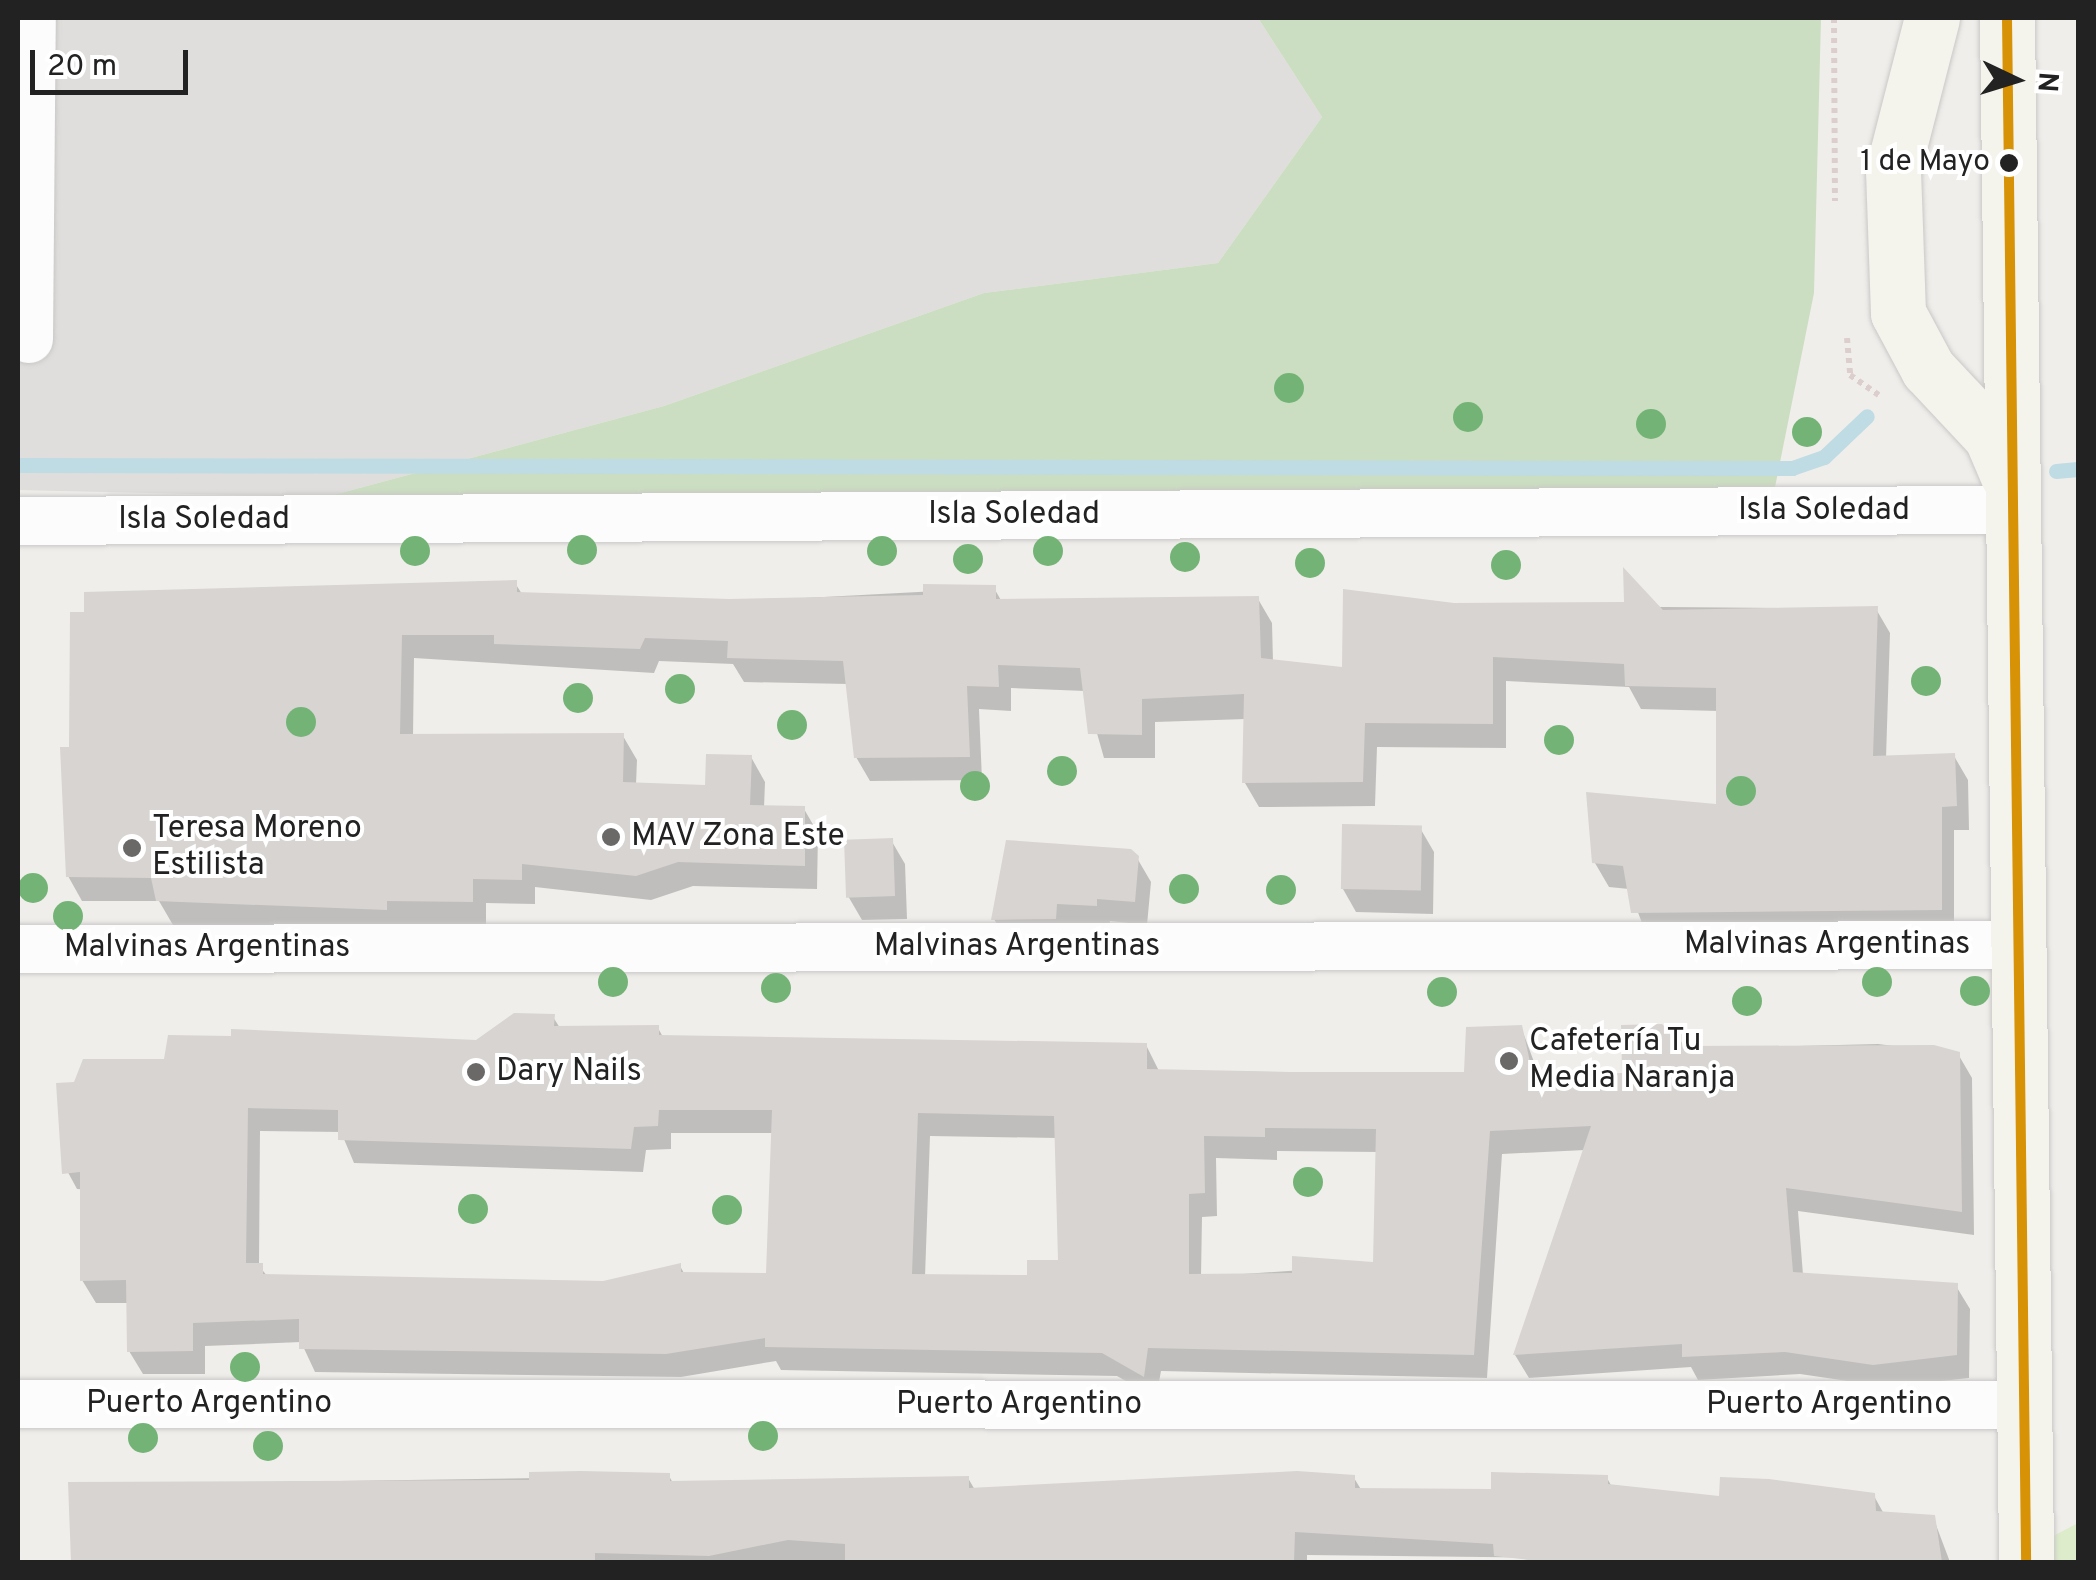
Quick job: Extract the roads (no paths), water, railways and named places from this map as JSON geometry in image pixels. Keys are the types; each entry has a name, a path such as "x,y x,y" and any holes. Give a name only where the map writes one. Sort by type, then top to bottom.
{"main road":[{"path":"1932,18 1894,170 1898,313 1928,369 1991,436 2009,494"},
{"path":"2006,18 2020,1405 2027,1550"}],"street":[{"path":"29,339 32,18"},
{"name":"Isla Soledad","path":"18,522 2009,494"},
{"name":"Malvinas Argentinas","path":"18,948 2016,945"},
{"name":"Puerto Argentino","path":"18,1404 2020,1405"}],"waterway":[{"path":"18,465 1792,468 1824,457 1867,416"},
{"path":"2056,471 2078,469"}],"place":[{"name":"1 de Mayo","path":"2009,163"},
{"name":"MAV Zona Este","path":"611,837"},
{"name":"Teresa Moreno Estilista","path":"132,848"},
{"name":"Cafetería Tu Media Naranja","path":"1509,1061"},
{"name":"Dary Nails","path":"476,1072"}]}
